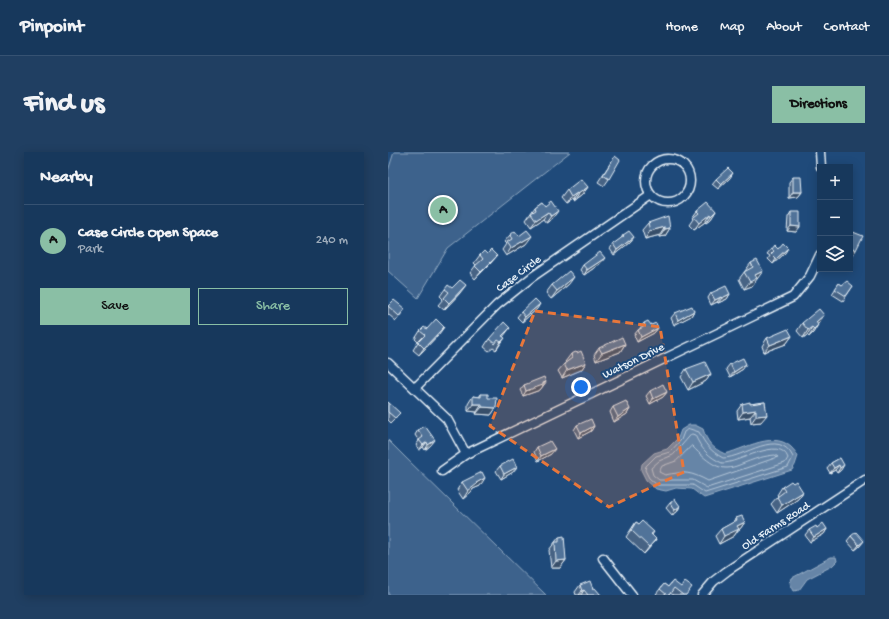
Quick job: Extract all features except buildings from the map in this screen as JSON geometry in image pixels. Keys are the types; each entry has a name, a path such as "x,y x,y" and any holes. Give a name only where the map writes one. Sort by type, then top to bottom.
{"street":[{"path":"820,152 821,164"},
{"path":"668,160 675,161 686,170 690,184 683,197 670,203 656,200 650,194 646,182 647,175 655,164 668,160"},
{"name":"Case Circle","path":"415,388 497,305 532,277 650,194"},
{"name":"Watson Drive","path":"442,471 466,454 793,297 810,276 817,261"},
{"path":"388,363 447,419 466,454"},
{"name":"Old Farms Road","path":"702,595 714,581 726,571 865,480"},
{"path":"603,558 632,595"}],"highlighted area":[{"path":"535,311 660,327 684,472 609,507 490,426"}],"shaded area":[{"path":"394,152 570,152 448,248 418,298 388,271 388,171"},
{"path":"388,440 406,458 546,595 388,595"}],"water":[{"path":"689,425 695,425 703,429 706,438 711,444 725,454 764,441 774,440 783,442 791,447 798,456 792,470 704,498 692,489 676,488 666,491 656,489 646,480 641,470 642,464 654,453 667,449 678,438 681,430"},
{"path":"831,557 836,557 837,561 832,566 807,579 799,590 794,591 790,583 792,578"}],"place":[{"name":"Case Circle Open Space","path":"443,210"}]}
